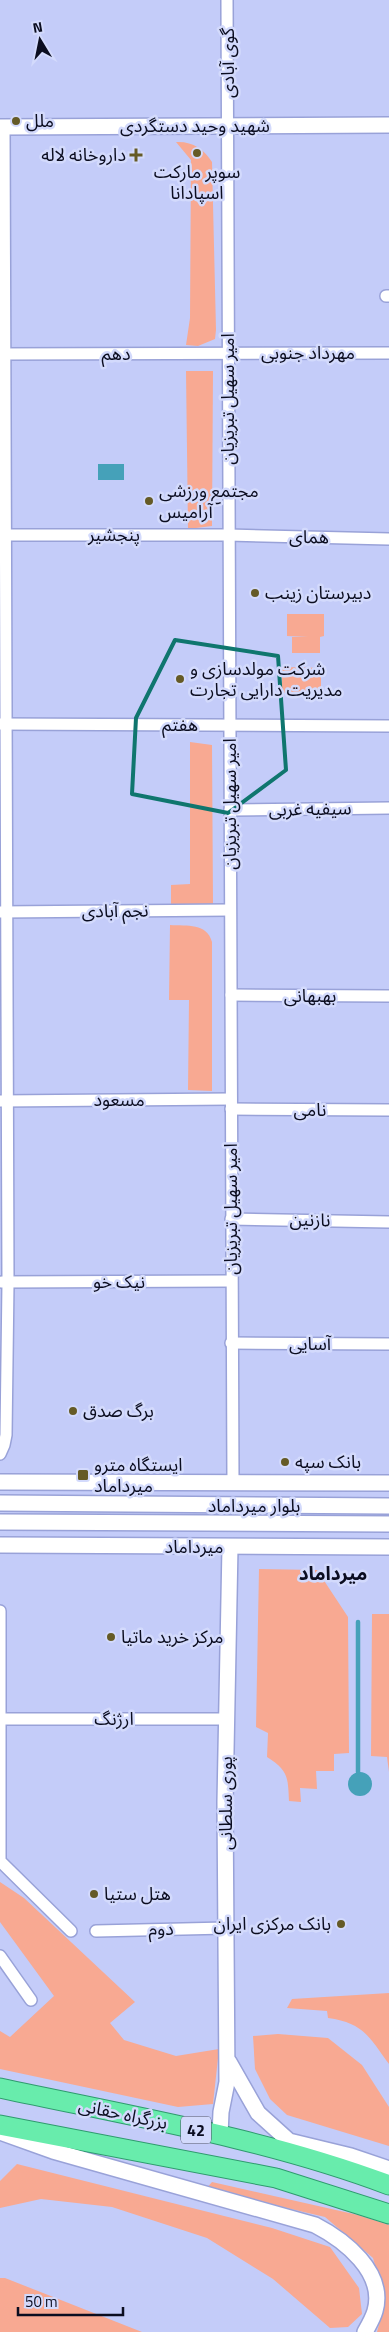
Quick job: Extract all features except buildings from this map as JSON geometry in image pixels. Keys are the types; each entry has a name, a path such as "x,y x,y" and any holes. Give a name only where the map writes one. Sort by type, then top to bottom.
{"highway":[{"name":"بزرگراه حقانی","path":"0,2088 220,2135 351,2171 389,2185"},
{"name":"بزرگراه حقانی","path":"0,2125 276,2178 389,2214"}],"main road":[{"name":"شهید وحید دستگردی","path":"2,127 389,125"},
{"path":"0,1482 389,1483"},
{"name":"بلوار میرداماد","path":"0,1503 389,1506"},
{"name":"بلوار میرداماد","path":"0,1522 389,1524"},
{"name":"میرداماد","path":"0,1546 389,1548"},
{"name":"پوری سلطانی","path":"220,2135 221,2112 227,2082 227,1719 230,1547"},
{"path":"227,2058 258,2113 289,2141 351,2156 389,2169"},
{"path":"0,2132 53,2152 315,2225 330,2233 344,2242 362,2261 374,2285 376,2310 366,2332"}],"street":[{"name":"گوی آبادی","path":"228,0 228,126"},
{"name":"امیر سهیل تبریزیان","path":"228,126 228,535 233,1483"},
{"path":"0,1454 6,1434 3,1100 2,127"},
{"name":"مهرداد جنوبی","path":"228,354 389,353"},
{"name":"دهم","path":"2,354 228,354"},
{"name":"پنجشیر","path":"2,535 228,535"},
{"name":"همای","path":"228,535 389,539"},
{"name":"هفتم","path":"3,724 389,726"},
{"name":"سیفیه غربی","path":"230,810 389,808"},
{"name":"نجم آبادی","path":"3,912 230,910"},
{"name":"بهبهانی","path":"231,995 389,996"},
{"name":"مسعود","path":"3,1100 231,1104"},
{"name":"نامی","path":"231,1104 389,1110"},
{"name":"نازنین","path":"231,1219 389,1222"},
{"name":"نیک خو","path":"4,1283 231,1281"},
{"name":"آسایی","path":"231,1344 389,1344"},
{"path":"0,1610 0,1861 71,1931"},
{"name":"ارژنگ","path":"1,1719 227,1719"},
{"name":"دوم","path":"96,1931 226,1928"},
{"path":"0,1956 31,2000"}],"highlighted area":[{"path":"175,640 278,656 286,770 228,813 132,794 136,718"}],"shaded area":[{"path":"176,142 192,144 205,153 212,162 216,330 215,339 198,346 186,345 190,318 191,160"},
{"path":"186,371 213,371 212,526 188,529"},
{"path":"287,614 324,614 324,636 320,637 320,653 292,653 292,637 308,637 287,636"},
{"path":"282,667 326,668 326,675 321,675 321,693 282,693"},
{"path":"190,742 212,745 213,904 171,905 171,885 190,884"},
{"path":"170,925 195,927 206,931 212,942 212,1091 188,1090 189,1000 169,1000"},
{"path":"259,1569 317,1570 348,1617 349,1753 334,1754 334,1771 316,1771 317,1789 300,1788 301,1802 289,1801 286,1775 279,1766 267,1757 268,1733 256,1727"},
{"path":"372,1614 389,1614 389,1772 387,1757 371,1756"},
{"path":"0,1882 24,1898 135,2002 110,2023 124,2040 176,2056 219,2049 213,2104 178,2107 0,2069 0,2031 10,2037 54,1996 0,1922"},
{"path":"389,1993 389,2064 370,2039 358,2028 340,2020 328,2018 327,2011 287,2008 292,1999"},
{"path":"278,2034 328,2038 362,2065 389,2107 389,2146 287,2115 270,2099 255,2069 253,2036"},
{"path":"17,2164 272,2228 330,2247 359,2288 362,2314 348,2327 330,2328 273,2279 207,2238 112,2207 41,2199 0,2208 0,2181"},
{"path":"212,2182 358,2215 389,2225 389,2332 377,2332 385,2302 373,2258 325,2217 206,2189"},
{"path":"0,2278 5,2278 142,2332 0,2332"}],"water":[{"path":"98,464 124,464 124,480 98,480"},
{"path":"360,1772 369,1775 372,1784 369,1793 360,1796 351,1793 348,1784 351,1775"}],"waterway":[{"path":"358,1622 358,1772"}],"place":[{"name":"ملل","path":"16,121"},
{"name":"سوپر مارکت اسپادانا","path":"197,153"},
{"name":"داروخانه لاله","path":"136,155"},
{"name":"مجتمع ورزشی آرامیس","path":"149,501"},
{"name":"دبیرستان زینب","path":"255,593"},
{"name":"شرکت مولدسازی و مدیریت دارایی تجارت","path":"180,679"},
{"name":"برگ صدق","path":"73,1411"},
{"name":"بانک سپه","path":"285,1462"},
{"name":"ایستگاه مترو میرداماد","path":"83,1475"},
{"name":"مرکز خرید ماتیا","path":"111,1637"},
{"name":"هتل ستیا","path":"94,1894"},
{"name":"بانک مرکزی ایران","path":"341,1924"}],"district":[{"name":"میرداماد","path":"333,1573"}]}
